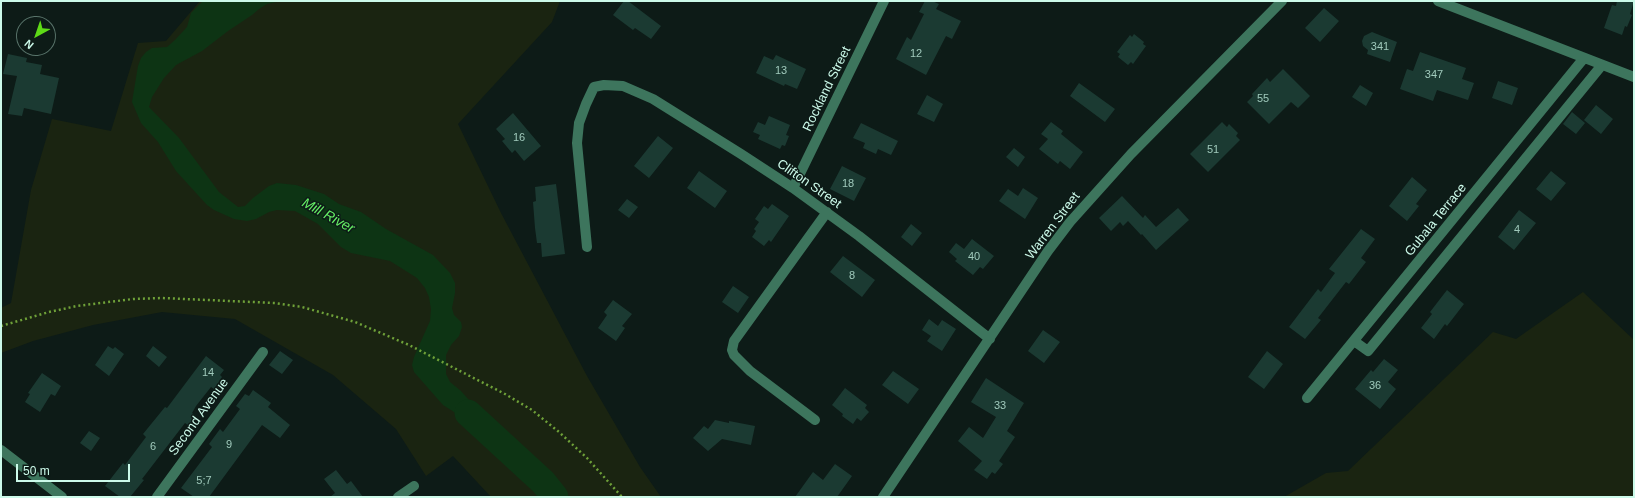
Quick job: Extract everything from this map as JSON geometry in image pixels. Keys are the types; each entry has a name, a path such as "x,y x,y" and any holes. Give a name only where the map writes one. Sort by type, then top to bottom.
{"street":[{"name":"Rockland Street","path":"793,188 884,1"},
{"name":"Warren Street","path":"883,497 1060,236 1092,197 1131,154 1282,1"},
{"path":"1438,1 1634,77"},
{"name":"Gubala Terrace","path":"1307,398 1584,58"},
{"path":"1354,341 1368,352 1602,65"},
{"name":"Clifton Street","path":"587,247 577,143 578,133 584,109 594,87 614,85 628,88 643,94 793,188 827,212 990,339"},
{"path":"814,420 750,370 734,355 732,350 734,341 827,212"},
{"name":"Second Avenue","path":"157,497 263,352"},
{"path":"1,450 62,497"},
{"path":"398,497 414,486"}],"path":[{"path":"1,326 49,312 105,302 155,298 255,301 302,307 355,322 399,340 505,394 544,420 587,458 622,497"}],"shaded area":[{"path":"200,1 560,1 552,22 458,124 501,213 587,376 640,467 661,497 491,497 453,456 426,476 396,429 333,375 235,319 162,312 93,325 33,341 1,353 1,308 11,303 31,190 52,119 111,131 138,43 166,41"},
{"path":"1583,292 1634,340 1634,497 1284,497 1326,473 1348,471 1493,332 1516,339"}],"water":[{"path":"203,1 281,1 267,4 202,51 176,65 164,78 152,97 149,107 179,138 219,192 238,207 245,206 269,186 277,183 296,185 324,194 339,204 361,212 386,229 433,255 450,273 455,283 452,308 454,315 461,322 462,327 459,336 451,345 446,355 446,374 450,382 461,391 512,449 443,405 414,372 412,365 414,357 430,321 431,309 429,297 425,288 417,278 390,261 351,253 341,247 318,224 295,211 277,210 269,212 256,219 247,221 234,219 214,210 207,205 176,171 158,142 141,123 132,102 138,66 141,58 152,48 167,47 175,40 187,27 191,13"}],"building":[{"path":"624,1 628,1 661,26 651,39 635,28 633,30 613,15"},
{"path":"925,1 932,1 939,4 936,9 961,21 952,39 946,36 926,75 896,59 907,37 911,40 924,14 919,12"},
{"path":"1617,1 1634,1 1630,14 1632,15 1627,27 1625,26 1622,35 1604,28 1612,5 1616,6"},
{"path":"1324,8 1339,21 1320,42 1305,28"},
{"path":"1372,32 1397,42 1390,62 1367,54 1368,50 1363,46 1362,41 1364,36"},
{"path":"1134,34 1144,42 1143,44 1146,46 1133,64 1131,62 1128,65 1118,57 1120,54 1117,52 1130,35 1132,37"},
{"path":"1420,52 1466,68 1462,79 1474,83 1468,100 1437,90 1433,101 1400,89 1407,69 1413,71"},
{"path":"8,54 27,58 26,62 42,65 40,74 59,78 51,114 24,108 22,116 8,114 17,76 3,74"},
{"path":"776,55 806,69 797,89 785,84 784,86 756,73 764,56 773,60"},
{"path":"1283,69 1310,96 1298,108 1291,102 1269,124 1247,102 1253,96 1252,94 1267,78 1270,82"},
{"path":"1498,81 1518,88 1512,105 1492,98"},
{"path":"1079,83 1115,109 1105,122 1070,96"},
{"path":"1360,85 1373,93 1366,106 1352,97"},
{"path":"927,95 943,104 934,122 917,114"},
{"path":"1596,105 1613,119 1601,134 1584,120"},
{"path":"1572,112 1585,123 1576,134 1563,124"},
{"path":"513,113 541,146 524,161 515,150 512,153 502,141 505,139 496,129"},
{"path":"769,116 790,125 786,135 789,136 785,146 782,145 780,149 758,139 760,135 753,132 758,122 765,125"},
{"path":"1051,122 1063,131 1061,134 1083,152 1070,169 1060,161 1058,164 1039,149 1048,139 1041,134"},
{"path":"1222,122 1227,127 1229,124 1238,133 1236,136 1240,140 1208,172 1190,154"},
{"path":"861,123 898,141 891,155 878,149 876,154 863,148 865,143 853,138"},
{"path":"658,136 673,148 649,178 634,166"},
{"path":"1014,148 1025,157 1018,167 1006,157"},
{"path":"842,166 866,178 854,201 830,189"},
{"path":"699,171 727,191 715,208 687,188"},
{"path":"1551,171 1566,183 1551,201 1536,189"},
{"path":"1412,177 1427,190 1416,204 1419,206 1407,221 1389,206"},
{"path":"556,184 565,254 542,257 541,243 537,243 535,228 533,202 536,201 535,187"},
{"path":"1023,188 1038,198 1025,219 999,201 1008,189 1018,196"},
{"path":"1122,196 1143,218 1145,215 1156,227 1178,208 1189,220 1156,250 1128,221 1123,226 1120,222 1111,231 1099,218"},
{"path":"627,199 638,207 629,218 618,210"},
{"path":"772,204 789,216 771,242 769,240 764,246 752,237 756,231 754,229 759,222 755,219 764,206 768,209"},
{"path":"1519,210 1536,223 1514,250 1498,237"},
{"path":"911,224 922,233 912,246 901,237"},
{"path":"1361,229 1375,239 1361,258 1366,262 1349,284 1346,282 1318,318 1321,320 1305,339 1289,327 1318,289 1321,292 1335,273 1329,269"},
{"path":"972,239 994,256 983,269 980,267 973,275 955,261 957,259 949,252 956,243 964,249"},
{"path":"843,256 875,280 862,297 830,272"},
{"path":"733,286 749,297 738,313 722,302"},
{"path":"1447,290 1464,304 1447,326 1445,324 1434,339 1421,328 1432,314 1430,312"},
{"path":"613,300 632,314 622,326 625,328 616,341 598,328 607,315 604,312"},
{"path":"929,319 938,326 942,320 956,329 942,351 927,341 931,336 922,330"},
{"path":"1043,330 1060,342 1044,363 1028,351"},
{"path":"108,346 113,349 115,347 124,354 109,376 95,365"},
{"path":"153,346 167,357 159,367 146,356"},
{"path":"280,351 293,360 282,374 269,365"},
{"path":"1267,351 1283,364 1264,389 1248,377"},
{"path":"206,356 224,370 220,375 222,377 214,389 211,387 196,406 192,413 196,416 188,425 185,423 130,497 120,497 105,486 123,463 125,465 146,437 143,434 165,407 167,408"},
{"path":"1384,359 1398,370 1388,382 1396,389 1380,409 1355,389 1371,370 1373,372"},
{"path":"893,371 919,389 908,404 882,385"},
{"path":"42,373 61,386 55,396 51,394 40,412 25,402 30,394 28,393"},
{"path":"986,378 1024,403 1007,431 1015,437 999,461 1003,464 995,474 992,472 987,479 974,470 982,461 958,441 969,427 983,438 996,417 971,402"},
{"path":"845,388 867,405 865,408 869,412 861,421 857,418 853,424 842,416 843,414 832,405"},
{"path":"253,390 271,403 268,407 290,425 280,438 262,425 209,497 194,497 181,488 212,447 209,444 220,429 223,432 240,409 236,406 245,394 249,396"},
{"path":"715,420 755,426 751,445 722,439 708,451 693,438 704,426 708,429"},
{"path":"89,431 100,438 91,451 80,443"},
{"path":"835,464 852,476 837,497 795,497 813,472 823,480"},
{"path":"336,470 347,484 351,481 363,497 330,497 335,493 324,479"}],"waterway":[{"name":"Mill River","path":"468,413 543,482 555,497"}]}
